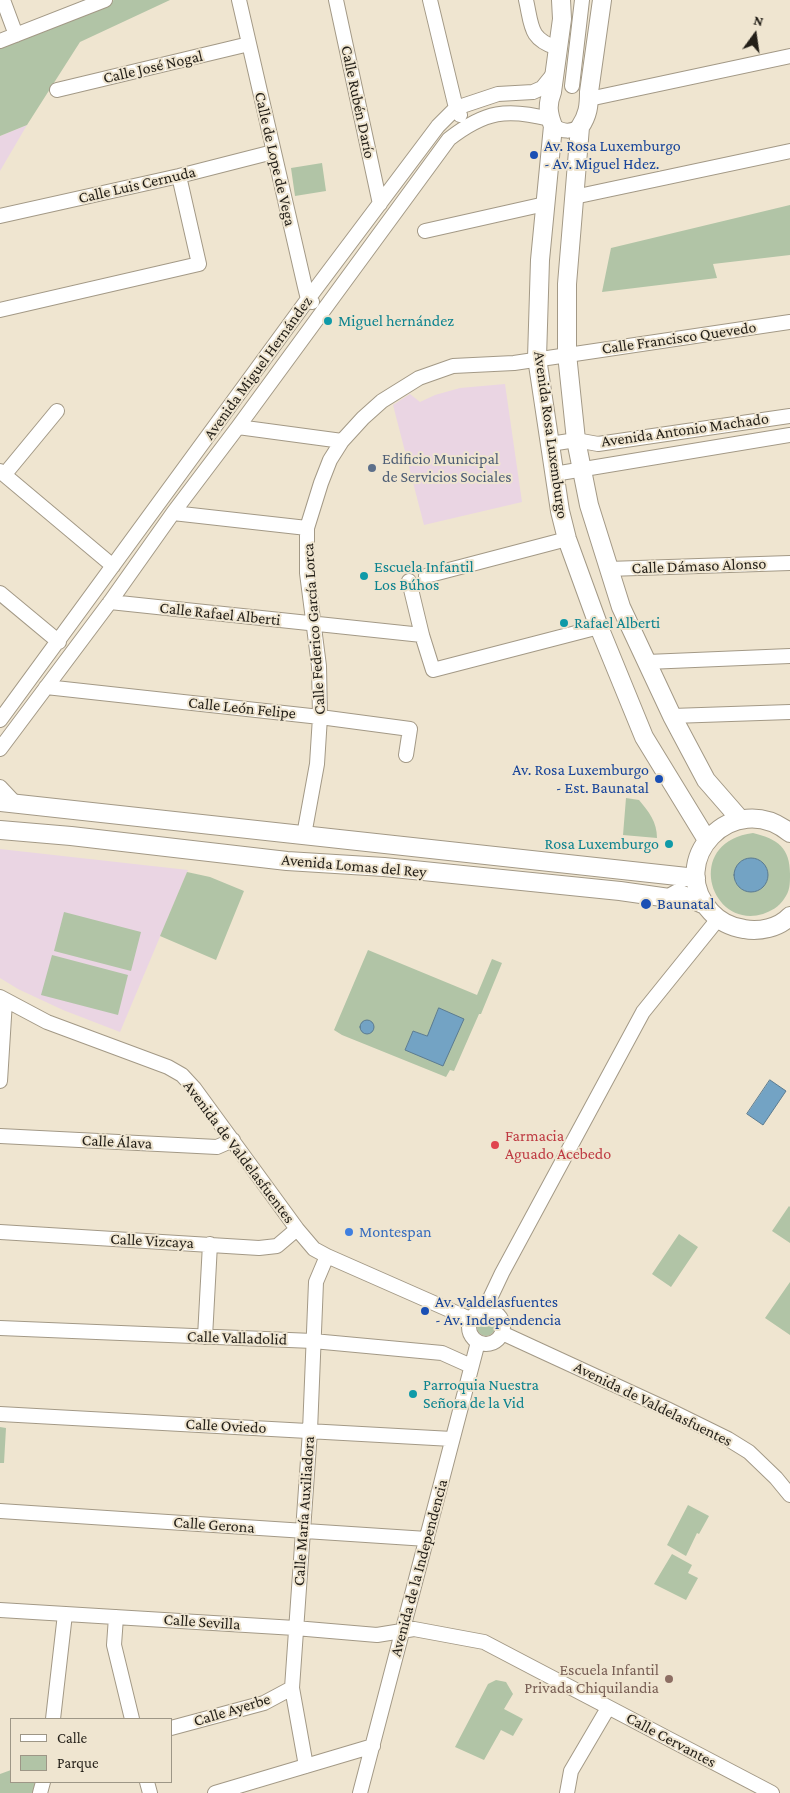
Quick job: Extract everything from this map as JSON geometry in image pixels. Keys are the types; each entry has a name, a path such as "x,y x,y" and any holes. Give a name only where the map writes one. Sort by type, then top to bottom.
{"main road":[{"name":"Avenida Rosa Luxemburgo","path":"561,0 562,19 548,112 552,123 540,260 538,358 560,511 567,539 599,627 644,737 707,840"},
{"name":"Avenida Rosa Luxemburgo","path":"602,0 583,93 587,116 580,127 567,284 567,354 576,440 589,505 621,607 672,716 706,780 740,819"},
{"name":"Avenida Lomas del Rey","path":"8,803 696,878"},
{"path":"789,919 771,928 752,931 734,928 718,919 705,905 698,892 696,878 698,858 707,840 722,827 740,819 760,818 780,825 790,833"},
{"name":"Avenida Lomas del Rey","path":"0,830 71,836 287,861 384,867 620,891 669,898 678,894 705,905"}],"street":[{"path":"3,0 16,34"},
{"path":"0,41 105,0"},
{"name":"Calle de Lope de Vega","path":"239,0 308,299"},
{"name":"Calle Rubén Darío","path":"336,0 380,204"},
{"path":"430,0 456,108 466,126"},
{"path":"526,0 533,32 543,44 558,48"},
{"path":"582,0 583,93"},
{"name":"Calle José Nogal","path":"57,90 248,44"},
{"path":"552,92 564,86 583,93 790,56"},
{"name":"Avenida Miguel Hernández","path":"1,716 59,642 308,299 438,126 456,108 498,94 533,92 542,88 555,72"},
{"name":"Avenida Miguel Hernández","path":"0,759 3,745 449,139 466,126 489,117 511,112 531,114 552,123 561,131 571,132 580,127"},
{"path":"574,197 790,151"},
{"name":"Calle Luis Cernuda","path":"0,216 179,176 273,152"},
{"path":"0,310 199,264 179,176"},
{"path":"425,230 545,204"},
{"path":"308,299 324,309"},
{"name":"Calle Francisco Quevedo","path":"567,354 790,322"},
{"name":"Calle Federico García Lorca","path":"304,835 317,764 320,717 319,666 307,573 307,528 330,460 342,441 363,418 382,401 419,378 453,366 514,363 567,354"},
{"path":"56,411 2,472 113,566"},
{"name":"Avenida Antonio Machado","path":"550,444 576,440 598,444 790,416"},
{"path":"238,427 342,441"},
{"name":"Avenida Antonio Machado","path":"554,474 790,435"},
{"path":"619,441 626,462"},
{"path":"173,513 307,528"},
{"path":"426,576 567,539"},
{"name":"Calle Dámaso Alonso","path":"608,569 790,563"},
{"path":"409,581 422,635 433,670 599,627"},
{"path":"0,593 59,642"},
{"name":"Calle Rafael Alberti","path":"110,602 422,635"},
{"path":"647,662 790,656"},
{"name":"Calle León Felipe","path":"46,687 320,717 410,729 406,756"},
{"path":"672,716 790,712"},
{"path":"0,787 8,803"},
{"path":"485,1309 597,1094 643,1012 718,919"},
{"path":"0,1081 3,999"},
{"name":"Avenida de Valdelasfuentes","path":"3,999 47,1022 168,1067 182,1075 209,1106 297,1229 314,1249 470,1319"},
{"name":"Calle Álava","path":"0,1136 217,1147 233,1140"},
{"name":"Calle Vizcaya","path":"0,1232 259,1248 277,1246 297,1229"},
{"path":"205,1337 210,1244"},
{"name":"Calle María Auxiliadora","path":"306,1766 292,1688 310,1431 316,1282 327,1256"},
{"path":"485,1309 499,1315 503,1325 502,1333 492,1343 478,1342 472,1338 469,1331 470,1319 477,1312 485,1309"},
{"name":"Calle Valladolid","path":"0,1328 313,1341 442,1353 471,1366"},
{"name":"Avenida de Valdelasfuentes","path":"502,1333 728,1439 748,1452 790,1494"},
{"name":"Avenida de la Independencia","path":"360,1793 478,1342"},
{"name":"Calle Oviedo","path":"0,1414 452,1439"},
{"name":"Calle Gerona","path":"0,1511 427,1539"},
{"name":"Calle Sevilla","path":"0,1610 295,1628 377,1635 403,1630"},
{"path":"53,1718 65,1614"},
{"path":"116,1617 114,1645 132,1718"},
{"name":"Calle Cervantes","path":"403,1630 414,1629 484,1642 772,1793"},
{"name":"Calle Ayerbe","path":"172,1728 264,1703 292,1688"},
{"path":"567,1793 571,1771 608,1708"},
{"path":"215,1793 373,1746"}],"shaded area":[{"path":"27,125 0,171 0,136"},
{"path":"505,384 522,502 424,525 393,405 410,394 420,402 435,395 460,388"},
{"path":"0,849 188,870 120,1032 63,1010 18,989 0,978"}],"green space":[{"path":"114,0 170,0 80,42 27,125 0,136 0,43"},
{"path":"322,163 326,191 295,196 291,168"},
{"path":"790,205 790,255 713,264 717,278 602,292 611,248"},
{"path":"626,798 639,800 646,809 654,822 657,838 623,835"},
{"path":"753,833 769,838 785,851 789,865 789,887 784,899 775,908 763,914 744,915 729,909 718,898 712,883 711,867 718,852 731,840","holes":["750,858 760,861 767,870 743,890 735,882 740,862"]},
{"path":"187,872 210,877 244,891 216,960 160,936"},
{"path":"64,912 141,932 131,971 54,951"},
{"path":"368,950 477,995 492,959 502,963 481,1014 479,1014 454,1071 450,1070 446,1077 342,1035 334,1030","holes":["413,1031 427,1036 405,1050"]},
{"path":"52,955 128,975 118,1015 41,995"},
{"path":"790,1207 790,1243 772,1231"},
{"path":"679,1234 698,1247 671,1287 652,1274"},
{"path":"790,1282 790,1335 765,1318"},
{"path":"486,1318 492,1321 495,1327 492,1333 486,1336 480,1333 477,1327 480,1321"},
{"path":"0,1427 6,1428 4,1463 0,1463"},
{"path":"688,1505 709,1516 699,1534 697,1533 686,1556 667,1545"},
{"path":"672,1554 692,1565 688,1573 698,1578 686,1600 654,1584"},
{"path":"496,1680 506,1682 513,1694 504,1709 523,1719 513,1736 501,1730 484,1760 455,1747 488,1684"},
{"path":"10,1770 10,1783 35,1783 33,1793 0,1793 0,1774"}],"water":[{"path":"751,858 763,863 768,875 763,887 751,892 739,887 734,875 739,863"},
{"path":"439,1008 464,1019 443,1066 405,1050 413,1031 427,1036"},
{"path":"364,1020 370,1020 374,1027 370,1034 364,1034 360,1030 360,1024"},
{"path":"770,1080 786,1091 763,1125 747,1114"}],"place":[{"name":"Av. Rosa Luxemburgo - Av. Miguel Hdez.","path":"534,155"},
{"name":"Miguel hernández","path":"328,321"},
{"name":"Edificio Municipal de Servicios Sociales","path":"372,468"},
{"name":"Escuela Infantil Los Búhos","path":"364,576"},
{"name":"Rafael Alberti","path":"564,623"},
{"name":"Av. Rosa Luxemburgo - Est. Baunatal","path":"659,779"},
{"name":"Rosa Luxemburgo","path":"669,844"},
{"name":"Baunatal","path":"646,904"},
{"name":"Farmacia Aguado Acebedo","path":"495,1145"},
{"name":"Montespan","path":"349,1232"},
{"name":"Av. Valdelasfuentes - Av. Independencia","path":"425,1311"},
{"name":"Parroquia Nuestra Señora de la Vid","path":"413,1394"},
{"name":"Escuela Infantil Privada Chiquilandia","path":"669,1679"}]}
